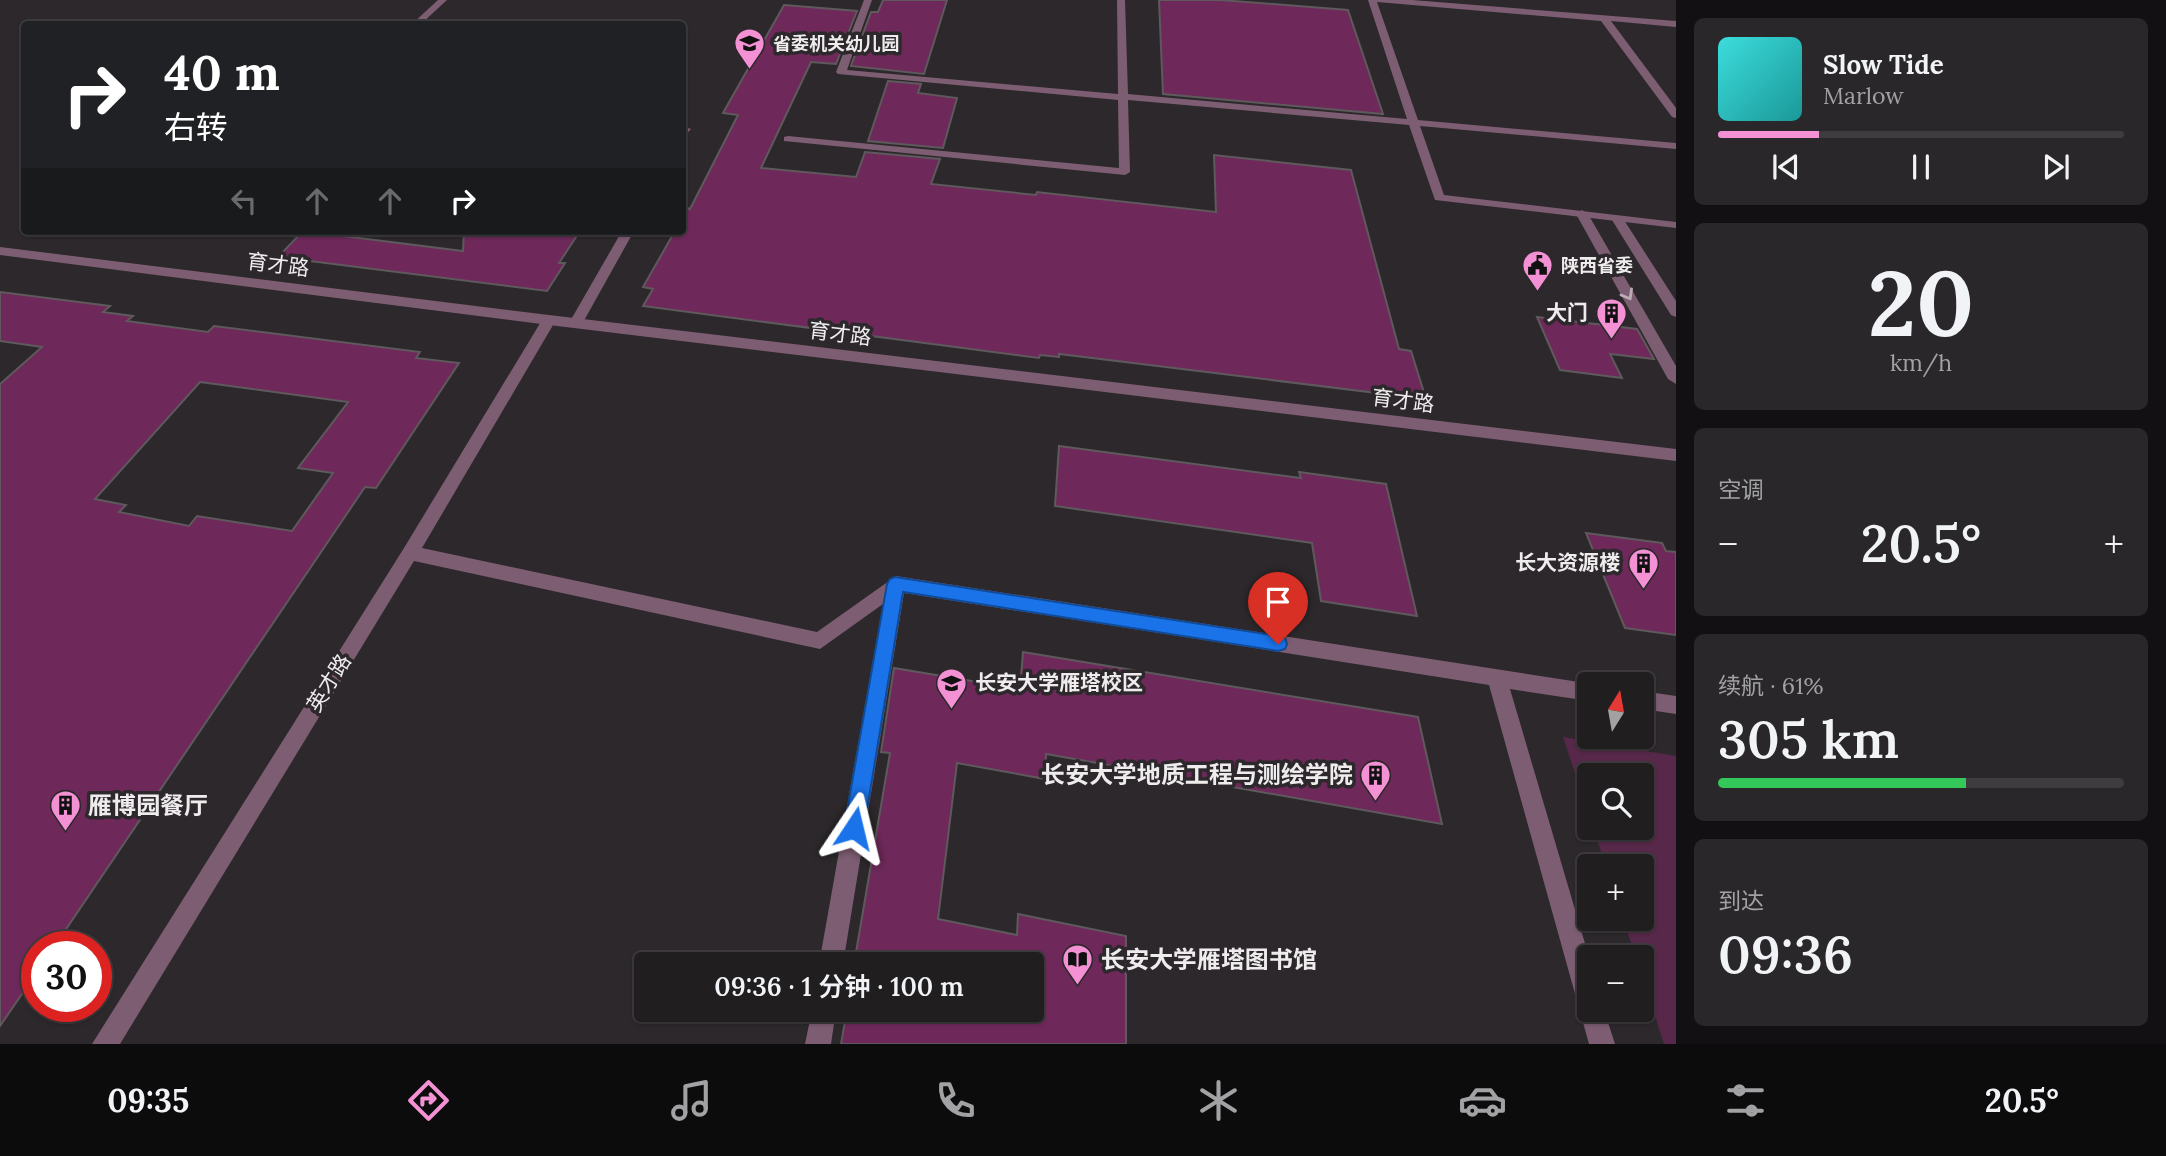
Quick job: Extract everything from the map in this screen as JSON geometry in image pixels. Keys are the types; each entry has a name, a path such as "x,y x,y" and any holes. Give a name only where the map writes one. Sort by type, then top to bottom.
{"street":[{"path":"1582,214 1676,379"},
{"path":"1618,220 1676,312"},
{"name":"育才路","path":"0,251 549,320 1676,455"},
{"name":"英才路","path":"105,1044 410,553 549,320"},
{"path":"410,553 820,641 895,584 1577,690"},
{"path":"833,952 895,584"},
{"path":"1497,678 1577,957"},
{"path":"1654,702 1676,705"},
{"path":"818,1044 822,1022"},
{"path":"1596,1022 1602,1044"}],"lane":[{"path":"419,21 443,0"},
{"path":"869,0 841,72 1676,146"},
{"path":"788,139 1125,172 1121,0"},
{"path":"1373,0 1439,198 1676,225"},
{"path":"1380,0 1676,24"},
{"path":"1604,18 1676,115"},
{"path":"576,323 626,235"}],"shaded area":[{"path":"1563,737 1577,739 1577,749 1634,749 1676,756 1676,1044 1664,1044 1654,1013 1654,945 1632,945 1627,931 1654,931 1654,854 1602,854 1597,840 1654,840 1654,763 1577,763 1577,780"}],"building":[{"path":"883,0 947,0 924,74 851,66 871,12 878,12"},
{"path":"1159,0 1221,0 1348,10 1383,114 1163,94"},
{"path":"784,5 857,11 836,64 811,62 761,168 856,177 865,152 940,159 931,184 1036,195 1037,192 1216,212 1214,155 1351,170 1399,349 1411,351 1426,399 1059,354 1059,357 1040,355 1039,358 643,306 653,289 643,287 673,235 686,235 686,210 690,209 738,115 723,113"},
{"path":"888,81 921,84 918,93 957,98 943,148 868,141"},
{"path":"299,235 335,235 463,251 464,235 577,235 559,263 565,263 547,291 278,257"},
{"path":"0,292 110,306 103,312 133,316 127,321 208,332 214,326 420,352 416,358 459,363 376,488 365,487 65,931 21,931 21,995 0,1026 0,384 42,347 0,341","holes":["200,382 348,402 298,468 333,473 292,531 197,516 189,526 119,512 126,505 95,499"]},
{"name":"大门","path":"1537,317 1637,329 1654,359 1610,354 1622,378 1560,370"},
{"path":"1059,446 1301,478 1299,472 1386,484 1417,616 1321,601 1312,543 1055,506"},
{"name":"长大资源楼","path":"1586,533 1662,543 1666,551 1676,552 1676,635 1625,628"},
{"name":"长安大学地质工程与测绘学院","path":"1023,652 1418,717 1442,824 1046,754 1045,779 957,763 938,919 1017,935 1018,914 1126,936 1126,1044 841,1044 845,1022 1044,1022 1044,952 856,952 890,753 881,752 894,668 1020,689"}],"place":[{"name":"省委机关幼儿园","path":"750,71"},
{"name":"陕西省委","path":"1538,293"},
{"name":"大门","path":"1611,340"},
{"name":"长大资源楼","path":"1643,590"},
{"name":"长安大学雁塔校区","path":"952,710"},
{"name":"长安大学地质工程与测绘学院","path":"1376,802"},
{"name":"雁博园餐厅","path":"65,833"},
{"name":"长安大学雁塔图书馆","path":"1078,987"}],"route":[{"path":"854,828 895,584 1278,644"}]}
